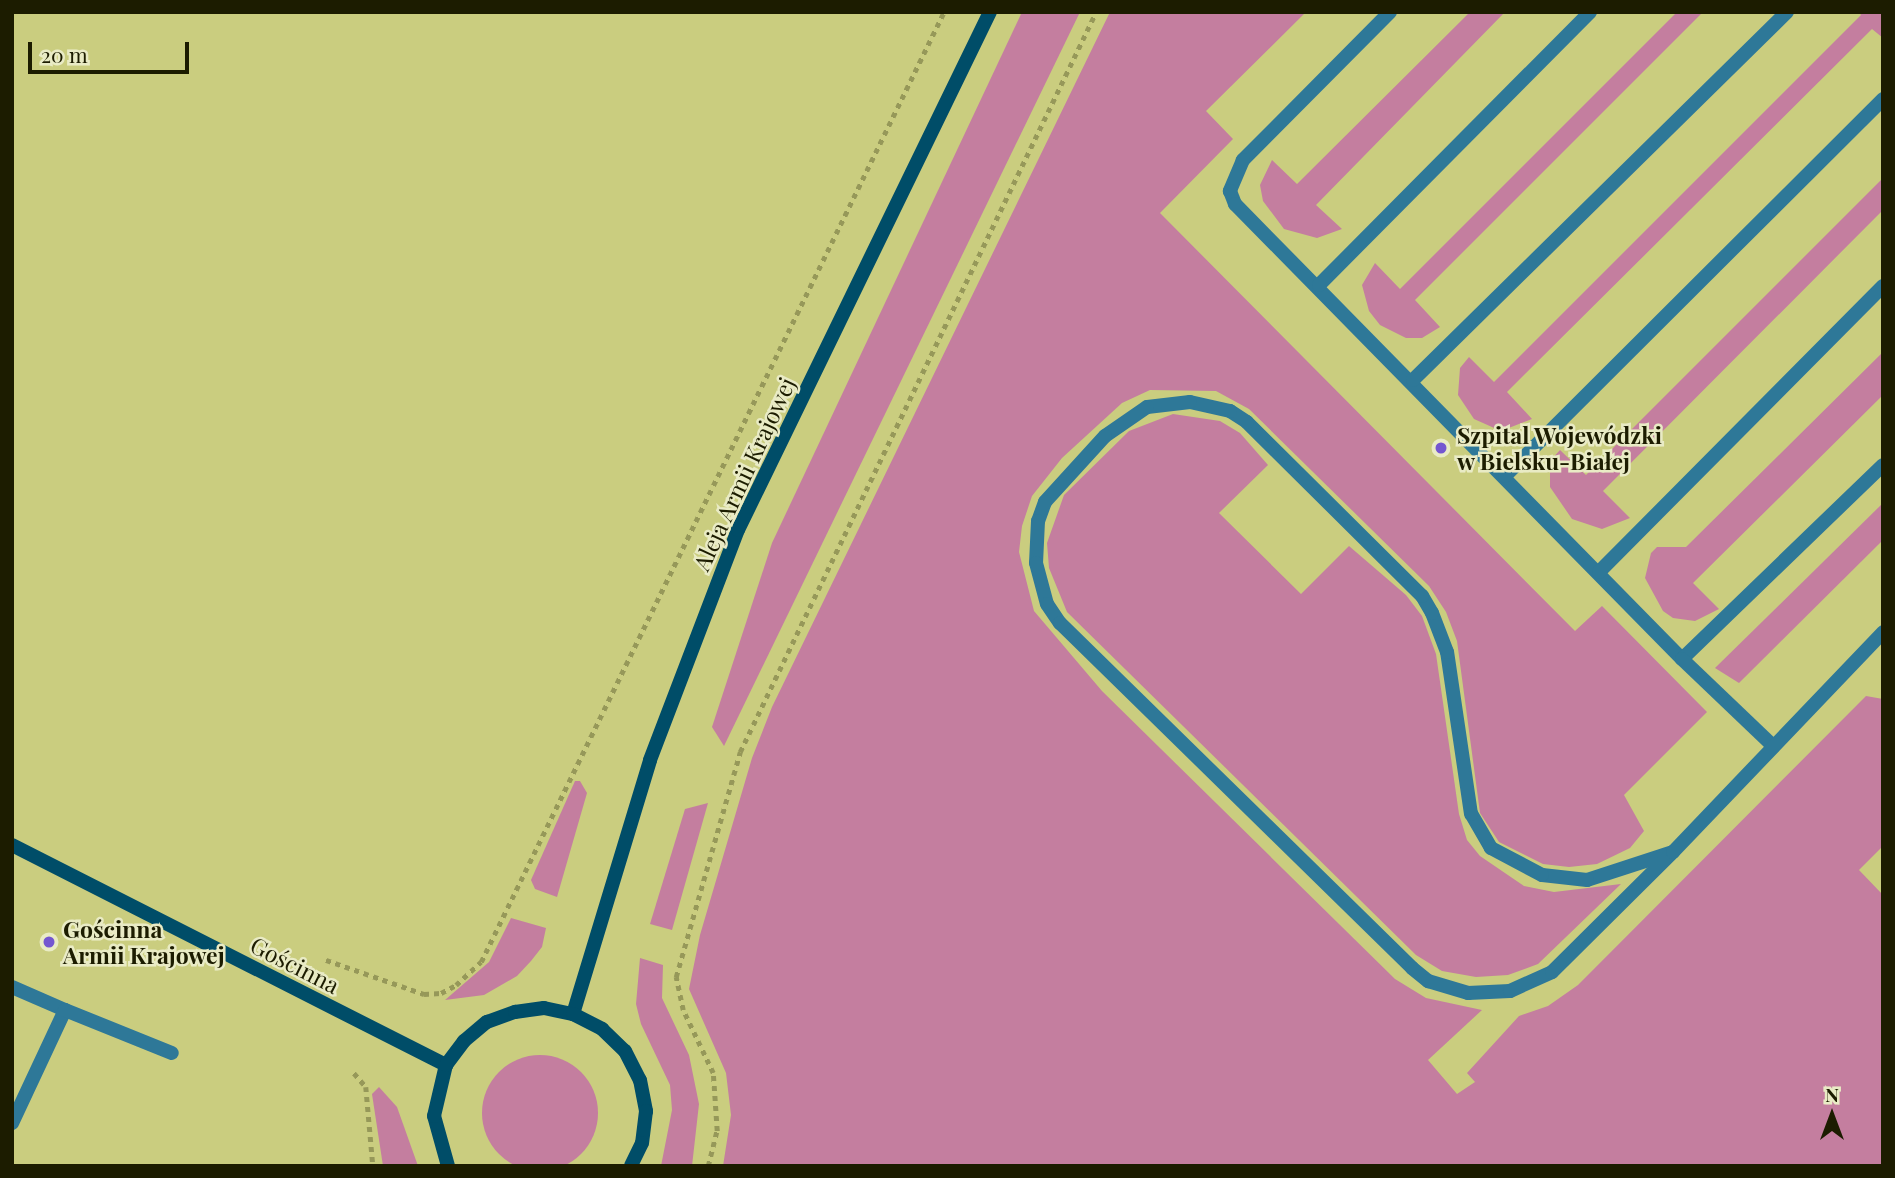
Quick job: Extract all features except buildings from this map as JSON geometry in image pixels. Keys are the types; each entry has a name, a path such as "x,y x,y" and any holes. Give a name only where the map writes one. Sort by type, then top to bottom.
{"street":[{"name":"Aleja Armii Krajowej","path":"573,1014 650,760 738,530 990,12"},
{"name":"Gościnna","path":"12,845 446,1065"},
{"path":"448,1166 434,1116 446,1065 464,1041 487,1023 514,1012 544,1008 573,1014 602,1029 625,1051 640,1080 646,1111 642,1143 631,1166"}],"lane":[{"path":"1390,12 1243,160 1233,177 1230,191 1235,204 1413,380 1682,659 1773,746"},
{"path":"1319,285 1591,12"},
{"path":"1413,380 1787,12"},
{"path":"1505,476 1883,99"},
{"path":"1599,572 1883,286"},
{"path":"1673,852 1587,880 1542,875 1504,859 1491,848 1471,814 1447,652 1432,613 1412,587 1247,422 1230,411 1190,402 1147,407 1105,436 1045,502 1038,521 1036,563 1047,604 1060,623 1428,981 1468,993 1510,991 1552,972 1673,852 1773,746 1880,639"},
{"path":"1682,659 1883,465"},
{"path":"12,987 172,1053"},
{"path":"12,1123 65,1010"}],"path":[{"path":"396,986 440,993 481,962 944,12"},
{"path":"708,1166 717,1131 713,1073 683,1010 676,977 740,752 1096,12"},
{"path":"354,1073 366,1087 373,1166"}],"shaded area":[{"path":"1022,12 1080,12 724,746 712,727 772,543"},
{"path":"1110,12 1306,12 1206,111 1233,139 1160,213 1575,631 1602,606 1707,712 1624,795 1644,831 1630,848 1597,864 1569,867 1543,864 1499,842 1480,813 1457,641 1446,612 1429,586 1249,409 1216,391 1150,390 1122,403 1062,458 1032,496 1022,526 1019,552 1034,611 1102,691 1395,979 1426,998 1482,1010 1428,1060 1457,1094 1475,1082 1467,1073 1519,1016 1548,1006 1578,985 1866,696 1883,699 1883,846 1859,870 1883,895 1883,1166 723,1166 731,1115 726,1073 689,989 700,935 752,758 772,707"},
{"path":"1470,12 1505,12 1316,205 1342,229 1317,238 1284,229 1263,201 1260,185 1272,160 1297,184"},
{"path":"1677,12 1703,12 1415,300 1440,327 1422,338 1406,338 1380,325 1369,311 1362,285 1375,263 1400,289"},
{"path":"1859,12 1883,12 1883,38 1872,29 1507,392 1532,419 1501,431 1474,419 1458,395 1460,368 1469,357 1494,382 1861,15"},
{"path":"1883,178 1883,210 1603,491 1630,518 1602,529 1572,519 1550,487 1550,461 1560,450 1586,475"},
{"path":"1883,352 1883,395 1693,583 1719,609 1695,621 1673,618 1663,611 1645,578 1651,553 1657,547 1686,547"},
{"path":"1173,414 1220,421 1240,433 1268,465 1219,513 1301,594 1349,546 1406,595 1422,616 1436,654 1459,814 1467,840 1480,856 1524,886 1554,892 1621,884 1538,964 1508,975 1476,977 1442,971 1416,955 1067,612 1049,568 1047,543 1064,495 1129,431"},
{"path":"1883,503 1883,540 1739,683 1715,668"},
{"path":"575,781 580,781 587,793 557,897 535,889 531,880"},
{"path":"708,803 672,930 650,924 685,809"},
{"path":"511,918 546,928 542,947 531,961 517,976 484,995 445,1000 489,962"},
{"path":"640,958 663,965 662,998 689,1055 699,1104 692,1166 661,1166 672,1110 670,1085 641,1024 636,1004"},
{"path":"540,1055 562,1059 581,1072 594,1091 598,1113 594,1135 581,1154 562,1167 540,1171 518,1167 499,1154 486,1135 482,1113 486,1091 499,1072 518,1059"},
{"path":"379,1087 397,1107 418,1166 383,1166 372,1094"}],"place":[{"name":"Szpital Wojewódzki w Bielsku-Białej","path":"1441,448"},
{"name":"Gościnna Armii Krajowej","path":"49,942"}]}
